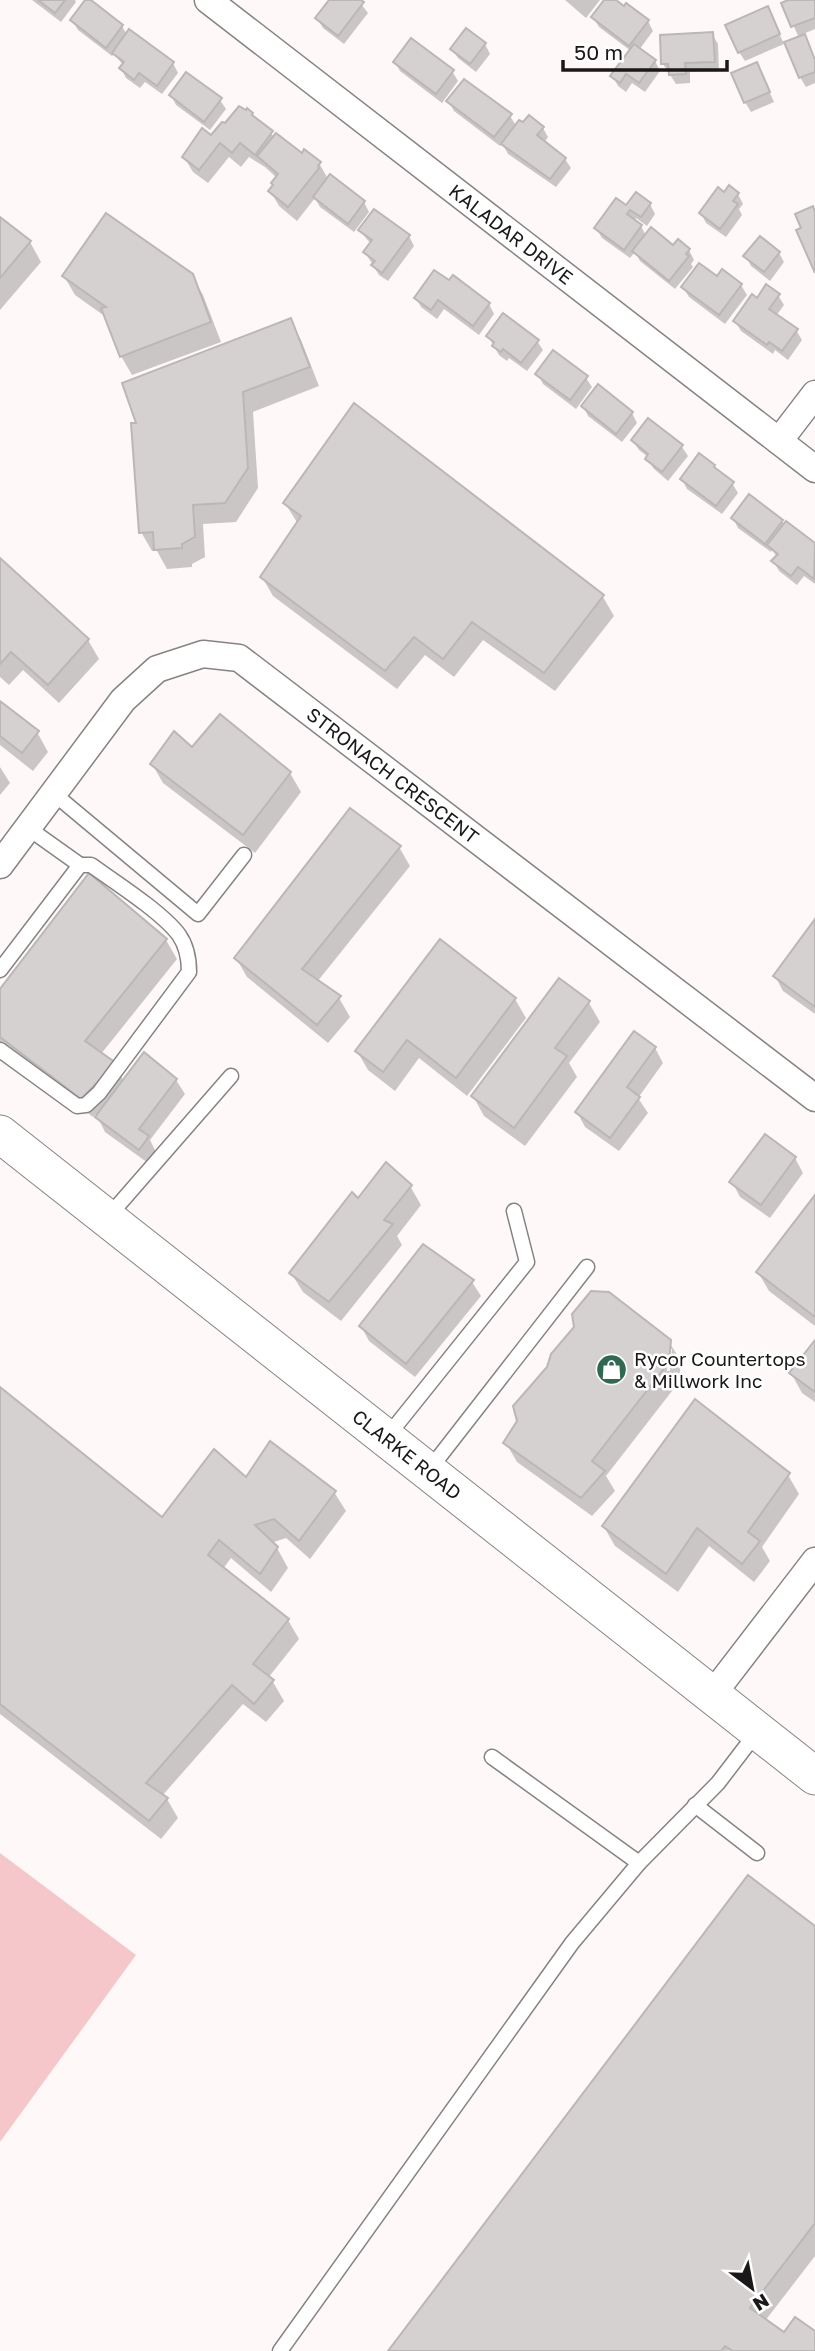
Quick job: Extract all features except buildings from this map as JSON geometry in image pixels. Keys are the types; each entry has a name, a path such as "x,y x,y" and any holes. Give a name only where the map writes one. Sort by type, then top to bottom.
{"main road":[{"name":"CLARKE ROAD","path":"0,1134 815,1776"}],"street":[{"name":"KALADAR DRIVE","path":"224,5 815,469"},
{"path":"779,441 815,394"},
{"name":"STRONACH CRESCENT","path":"1,860 123,701 157,669 203,654 239,658 815,1098"},
{"path":"712,1695 815,1561"}],"lane":[{"path":"53,793 198,914 244,855"},
{"path":"0,1050 77,1106 86,1105 99,1093 189,972 189,958 179,935 162,918 91,865 80,865 28,828"},
{"path":"0,970 80,865"},
{"path":"107,1218 231,1076"},
{"path":"386,1438 527,1262 514,1212"},
{"path":"428,1471 587,1267"},
{"path":"281,2351 572,1943 639,1863 718,1783 758,1731"},
{"path":"492,1757 639,1863"},
{"path":"695,1805 757,1853"}],"shaded area":[{"path":"0,1853 136,1955 0,2142"}],"place":[{"name":"Rycor Countertops & Millwork Inc","path":"611,1370"}]}
